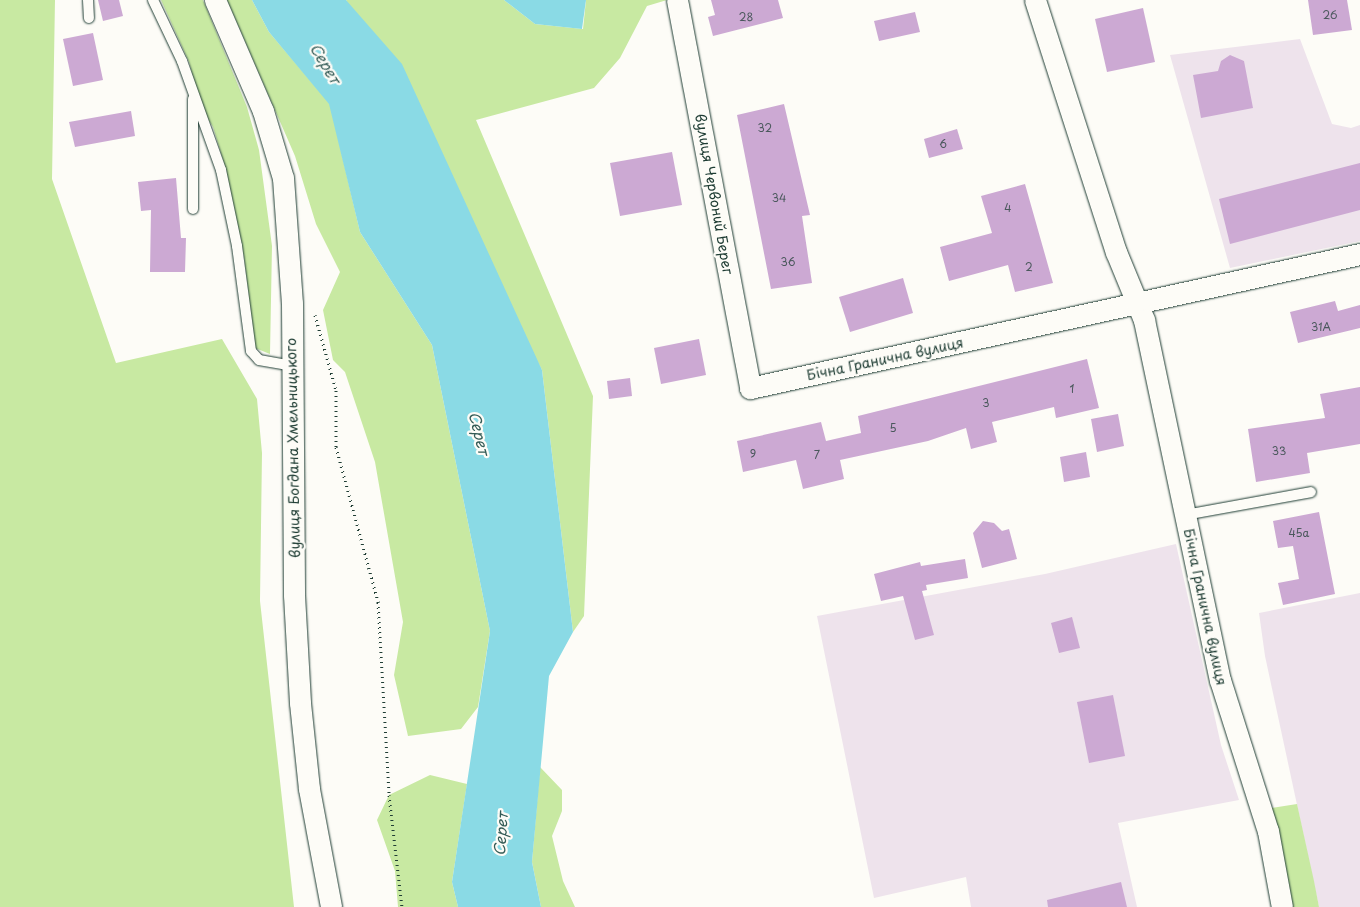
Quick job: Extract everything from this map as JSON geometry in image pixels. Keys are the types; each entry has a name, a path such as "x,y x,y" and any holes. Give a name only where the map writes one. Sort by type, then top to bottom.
{"street":[{"name":"вулиця Богдана Хмельницького","path":"215,0 263,110 283,178 292,366 294,585 300,702 309,789 331,907"},
{"name":"вулиця Червоний Берег","path":"677,0 750,388"},
{"path":"1035,0 1114,244 1138,304"},
{"name":"Бічна Гранична вулиця","path":"750,388 1360,254"},
{"name":"Бічна Гранична вулиця","path":"1138,304 1220,680 1268,831 1282,907"}],"lane":[{"path":"88,0 89,18"},
{"path":"153,0 182,61 229,204 251,351 259,360 292,366"},
{"path":"193,98 193,209"},
{"path":"1185,515 1311,492"}],"path":[{"path":"311,306 336,390 336,447 378,602 389,795 402,907"}],"shaded area":[{"path":"1300,39 1332,124 1351,128 1360,125 1360,241 1230,268 1170,55"},
{"path":"1176,544 1221,745 1239,800 1118,823 1137,907 971,907 966,877 874,898 817,616 1045,574"},
{"path":"1360,593 1360,907 1319,907 1265,656 1259,613"}],"green space":[{"path":"0,0 55,0 52,179 116,363 222,339 257,399 262,453 260,601 294,907 0,907"},
{"path":"161,0 203,0 247,107 259,150 272,246 270,354 255,348 244,257 226,170 213,127 201,108 189,62"},
{"path":"227,0 252,0 269,32 330,104 360,232 432,345 490,631 478,707 461,729 408,736 394,675 403,622 375,462 345,372 333,360 323,310 340,272 316,224 295,156"},
{"path":"346,0 504,0 535,24 583,29 586,0 667,0 647,6 620,58 594,88 476,120 593,396 584,616 573,632 542,370"},
{"path":"540,767 562,790 562,811 552,836 563,881 575,907 541,907 532,862"},
{"path":"430,775 467,784 452,882 458,907 398,907 395,871 377,820 389,795"},
{"path":"1297,804 1319,907 1290,907 1266,809"}],"water":[{"name":"Серет","path":"252,0 346,0 402,64 542,370 573,632 549,676 532,862 541,907 458,907 452,882 490,631 432,345 360,232 329,104 269,32"},
{"path":"504,0 586,0 582,29 535,24"}],"building":[{"path":"98,0 119,0 123,16 103,21"},
{"path":"711,0 778,0 783,18 713,36 708,17 715,15"},
{"path":"1308,0 1347,0 1352,30 1313,35"},
{"path":"1143,8 1155,62 1107,72 1095,19"},
{"path":"915,12 920,32 879,41 874,21"},
{"path":"93,33 103,80 73,86 63,39"},
{"path":"1230,55 1244,61 1253,108 1201,118 1193,75 1218,71 1221,61"},
{"path":"784,104 810,215 802,216 812,283 771,289 737,115"},
{"path":"131,111 135,136 75,147 69,122"},
{"path":"957,129 963,149 929,158 924,139"},
{"path":"672,152 682,205 620,216 610,163"},
{"path":"1360,163 1360,210 1230,244 1219,199"},
{"path":"176,178 181,238 186,238 185,272 150,272 151,210 141,211 138,182"},
{"path":"1025,184 1053,283 1015,292 1008,265 949,281 940,247 992,233 981,196"},
{"path":"903,278 913,313 850,332 839,297"},
{"path":"1335,301 1338,311 1360,305 1360,328 1298,343 1290,312"},
{"path":"699,339 706,375 661,384 654,348"},
{"path":"1087,359 1099,408 1056,418 1054,407 992,422 997,442 971,449 966,428 928,441 840,460 844,479 803,489 796,460 743,472 737,441 821,422 826,441 861,433 858,416"},
{"path":"630,378 632,396 609,399 607,381"},
{"path":"1360,387 1360,444 1307,453 1310,473 1256,482 1248,429 1325,418 1320,394"},
{"path":"1118,414 1124,446 1097,452 1091,419"},
{"path":"1086,452 1090,477 1064,482 1060,457"},
{"path":"1319,512 1335,594 1283,605 1278,583 1299,579 1293,546 1278,548 1273,521"},
{"path":"983,521 994,523 1002,531 1009,529 1017,559 982,568 973,533"},
{"path":"965,559 968,578 926,585 927,590 922,591 934,635 915,640 903,596 881,601 874,574 920,562 921,566"},
{"path":"1072,617 1080,648 1059,653 1051,623"},
{"path":"1113,695 1125,756 1089,763 1077,702"},
{"path":"1121,882 1127,907 1048,907 1047,900"}]}
